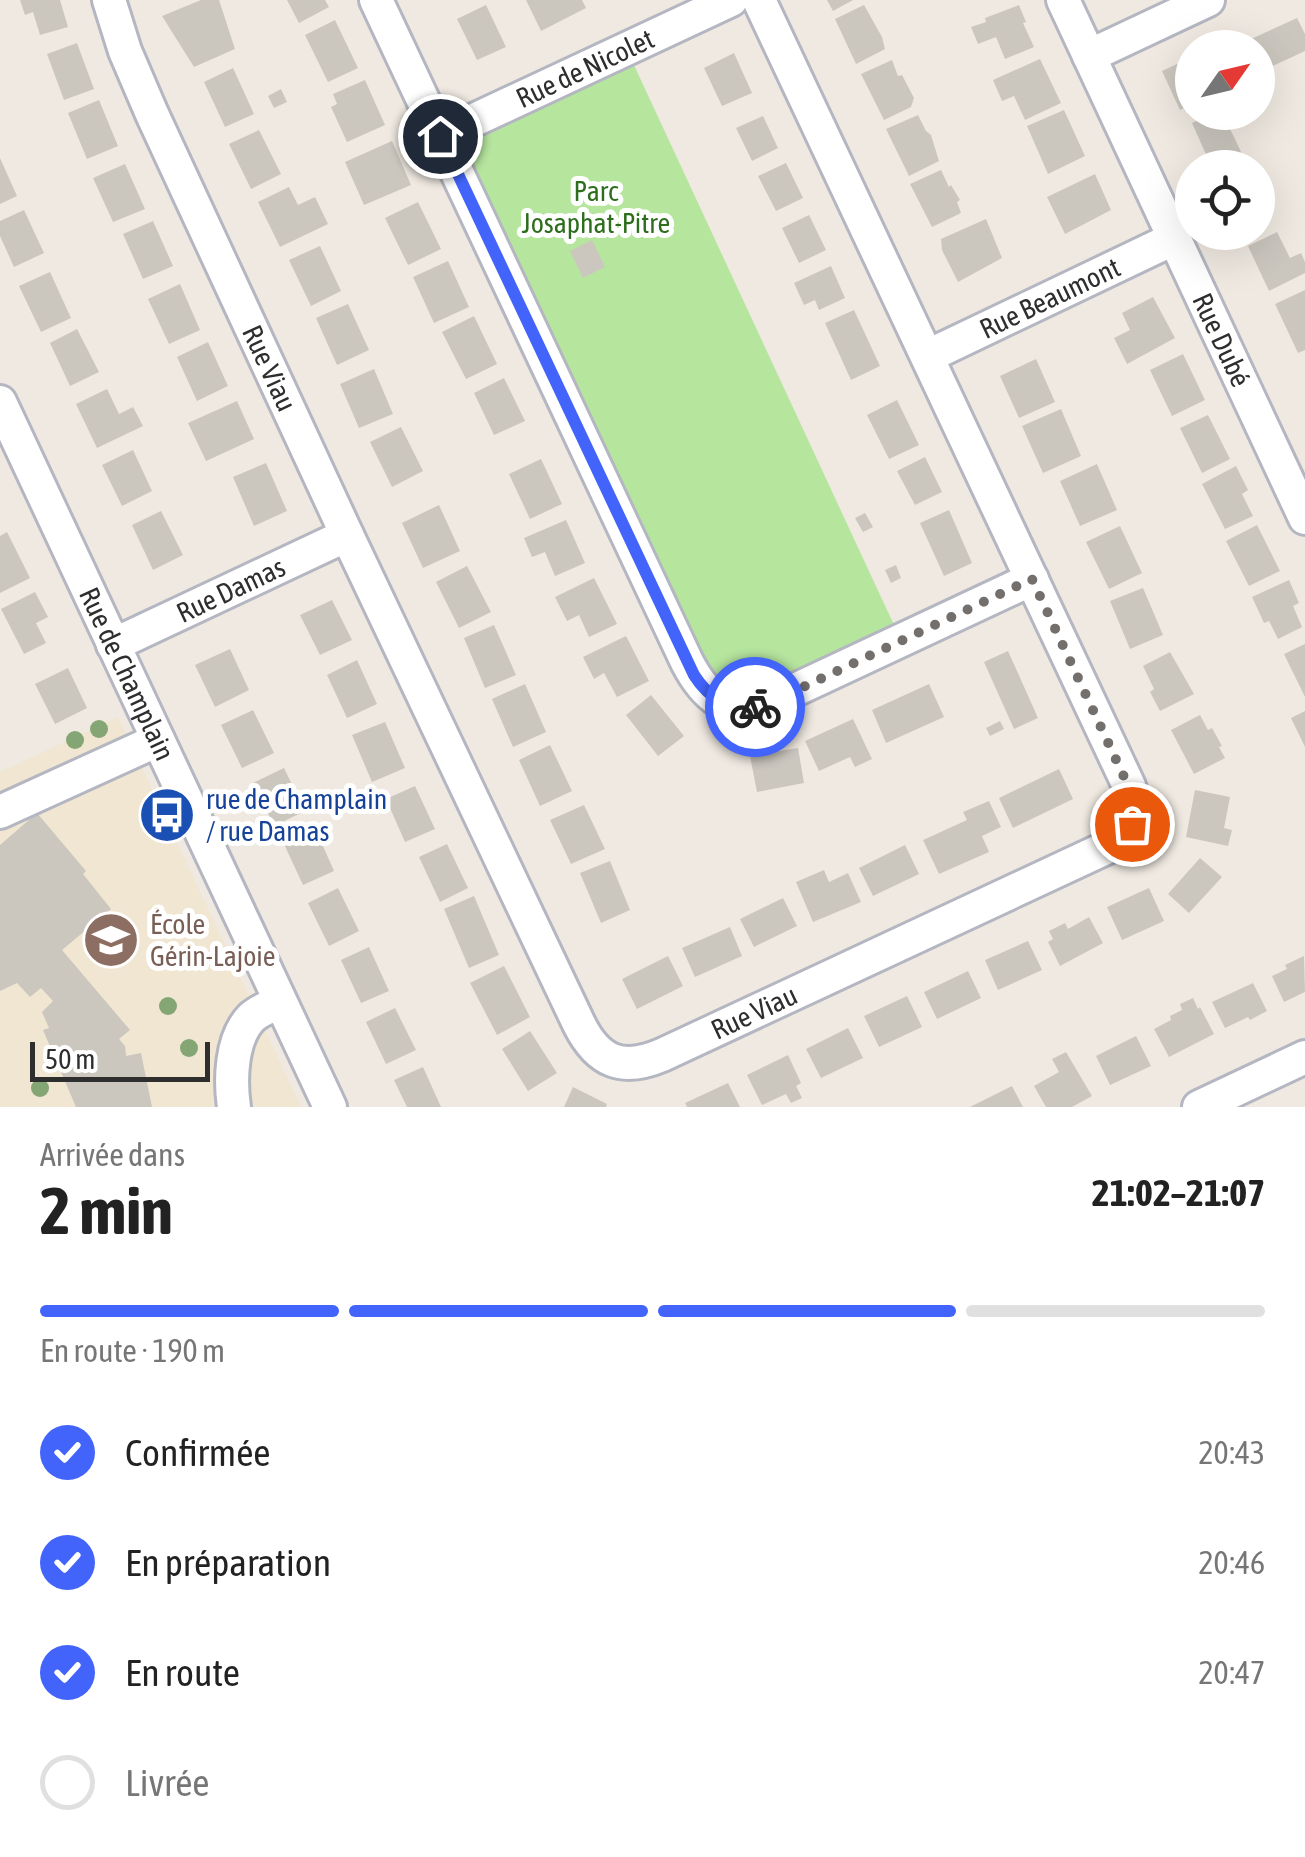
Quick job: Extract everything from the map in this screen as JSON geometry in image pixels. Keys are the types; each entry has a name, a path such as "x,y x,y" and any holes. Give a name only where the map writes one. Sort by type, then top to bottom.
{"street":[{"name":"Rue Viau","path":"108,0 137,82 585,1035 600,1054 624,1064 662,1055 1108,847 1123,836 1133,819 1132,794 759,0"},
{"path":"376,0 687,662 698,682 714,698 743,708 766,704 1032,579"},
{"name":"Rue de Nicolet","path":"440,136 732,0"},
{"name":"Rue Dubé","path":"1063,0 1305,518"},
{"path":"1089,56 1208,0"},
{"name":"Rue Beaumont","path":"928,356 1174,239"},
{"name":"Rue de Champlain","path":"0,402 330,1107"},
{"name":"Rue Damas","path":"114,645 347,534"},
{"path":"0,812 158,740"},
{"path":"234,1107 235,1056 245,1026 257,1013 280,1002"},
{"path":"1199,1107 1305,1057"}],"shaded area":[{"name":"École Gérin-Lajoie","path":"118,717 301,1107 0,1107 0,772"}],"green space":[{"name":"Parc Josaphat-Pitre","path":"633,63 894,625 764,687 733,687 708,667 472,164 473,148 484,134"}],"building":[{"path":"20,0 60,0 68,27 40,35 33,12 25,15"},
{"path":"201,0 219,0 235,49 194,67 162,16"},
{"path":"287,0 325,0 329,7 299,23"},
{"path":"526,0 582,0 586,8 541,31"},
{"path":"827,0 853,0 833,11"},
{"path":"486,5 506,47 477,60 457,19"},
{"path":"864,5 885,49 856,64 835,19"},
{"path":"1019,5 1034,47 1005,59 996,37 978,44 971,27"},
{"path":"1297,18 1305,34 1305,51 1275,65 1275,30 1271,30"},
{"path":"335,20 358,68 328,82 305,35"},
{"path":"77,43 94,89 64,100 47,54"},
{"path":"734,53 752,93 722,106 704,68"},
{"path":"1040,59 1061,103 1025,120 1014,96 1002,101 993,80"},
{"path":"892,60 914,98 911,107 884,120 861,74"},
{"path":"1175,65 1175,99 1162,71"},
{"path":"233,68 254,114 225,127 204,82"},
{"path":"365,80 385,125 347,142 331,107 337,104 333,94"},
{"path":"281,89 287,102 274,108 268,96"},
{"path":"99,100 118,146 87,159 68,113"},
{"path":"1064,110 1085,156 1048,174 1027,126"},
{"path":"918,115 931,135 939,161 909,176 886,129"},
{"path":"763,116 778,148 752,161 736,128"},
{"path":"259,130 281,174 251,189 229,144"},
{"path":"1195,130 1231,130 1240,150 1204,150"},
{"path":"392,141 411,185 364,205 345,162"},
{"path":"0,158 17,196 0,204"},
{"path":"786,163 803,198 776,211 758,176"},
{"path":"125,164 145,209 113,222 93,178"},
{"path":"941,170 960,200 957,202 961,213 932,227 910,184"},
{"path":"1095,174 1111,210 1065,234 1047,197"},
{"path":"289,187 298,205 315,197 328,224 280,247 258,202"},
{"path":"418,202 441,249 408,265 385,218"},
{"path":"24,210 44,253 14,267 0,236 0,221"},
{"path":"809,215 826,250 799,263 782,228"},
{"path":"986,219 1002,258 958,282 942,250 941,239"},
{"path":"153,221 173,266 143,279 123,234"},
{"path":"1275,233 1290,258 1301,253 1305,273 1269,291 1250,250 1275,250"},
{"path":"592,240 605,267 583,278 570,251"},
{"path":"320,246 341,291 311,306 289,260"},
{"path":"448,261 469,307 434,323 413,277"},
{"path":"831,266 845,298 819,310 815,300 804,305 794,283"},
{"path":"50,272 71,318 41,332 19,286"},
{"path":"180,284 200,330 169,344 148,299"},
{"path":"1305,290 1305,350 1298,353 1275,304"},
{"path":"1153,297 1175,338 1127,364 1114,338 1130,330 1122,313"},
{"path":"348,304 369,350 337,365 316,318"},
{"path":"854,310 880,366 851,380 825,323"},
{"path":"474,316 497,364 466,379 442,332"},
{"path":"77,329 99,372 70,386 50,343"},
{"path":"208,342 228,386 197,401 177,357"},
{"path":"1183,354 1205,400 1172,416 1150,370"},
{"path":"1036,359 1055,402 1019,418 1000,376"},
{"path":"374,369 393,414 359,428 340,384"},
{"path":"504,378 525,421 494,435 474,393"},
{"path":"107,389 119,414 133,407 143,426 97,448 76,404"},
{"path":"897,400 919,445 889,459 867,415"},
{"path":"237,401 254,439 206,461 188,423"},
{"path":"1061,409 1081,456 1043,473 1022,426"},
{"path":"1208,415 1230,459 1202,473 1180,428"},
{"path":"401,427 423,471 392,487 370,442"},
{"path":"133,450 152,491 122,506 102,465"},
{"path":"925,457 942,492 915,505 897,471"},
{"path":"541,459 562,504 530,519 509,474"},
{"path":"266,463 287,511 254,526 233,477"},
{"path":"1097,464 1117,510 1080,526 1060,481"},
{"path":"1236,466 1248,490 1242,494 1253,516 1225,529 1202,484"},
{"path":"439,505 460,551 423,568 402,523"},
{"path":"949,510 972,563 944,576 920,523"},
{"path":"161,511 183,555 153,570 132,525"},
{"path":"865,513 873,527 863,532 855,518"},
{"path":"566,520 585,563 555,576 545,552 532,557 524,538"},
{"path":"1257,525 1280,571 1249,586 1226,541"},
{"path":"1120,526 1142,573 1109,589 1086,542"},
{"path":"7,532 30,578 0,593 0,536"},
{"path":"896,565 901,578 891,583 885,570"},
{"path":"467,566 491,612 459,628 436,582"},
{"path":"594,578 617,624 589,637 579,615 567,621 555,597"},
{"path":"1289,580 1299,603 1293,606 1302,627 1278,639 1269,621 1264,623 1252,597"},
{"path":"1143,588 1163,635 1130,649 1110,601"},
{"path":"35,592 48,617 36,623 46,643 24,654 1,609"},
{"path":"332,600 352,640 320,655 300,615"},
{"path":"494,625 516,675 485,688 464,638"},
{"path":"626,636 649,681 617,697 604,673 594,679 583,657"},
{"path":"1305,644 1305,697 1284,654"},
{"path":"230,649 249,690 215,707 195,665"},
{"path":"1008,651 1038,718 1014,729 984,662"},
{"path":"1170,652 1194,694 1160,711 1143,666"},
{"path":"357,660 377,704 347,718 327,675"},
{"path":"68,668 87,708 55,724 35,684"},
{"path":"525,684 546,732 513,747 492,699"},
{"path":"929,684 944,717 886,743 872,710"},
{"path":"651,695 684,736 658,756 626,715"},
{"path":"253,710 274,753 242,768 221,725"},
{"path":"1305,711 1305,747 1291,718"},
{"path":"1200,715 1208,730 1212,728 1225,758 1194,774 1171,730"},
{"path":"853,719 872,759 855,767 850,757 819,771 805,741"},
{"path":"1000,721 1004,729 990,736 986,728"},
{"path":"385,722 405,768 372,782 352,735"},
{"path":"550,745 572,791 540,806 519,760"},
{"path":"798,748 804,783 757,792 750,756"},
{"path":"284,768 305,811 274,826 253,783"},
{"path":"1059,769 1073,799 1013,828 999,798"},
{"path":"415,786 435,829 405,842 386,799"},
{"path":"1195,790 1230,797 1224,828 1232,830 1228,846 1186,837"},
{"path":"989,801 1001,827 982,836 989,852 939,874 923,840 967,820 963,812"},
{"path":"584,805 605,849 571,864 550,820"},
{"path":"37,813 86,871 83,874 111,909 62,950 130,1030 119,1039 126,1056 141,1053 152,1107 76,1107 43,1030 49,1028 42,1012 53,1001 41,988 30,997 17,983 0,991 0,845"},
{"path":"315,828 334,871 303,885 283,842"},
{"path":"447,844 468,888 440,902 419,857"},
{"path":"905,845 919,874 873,896 859,868"},
{"path":"1200,858 1222,877 1189,913 1168,894"},
{"path":"610,861 630,910 601,923 580,873"},
{"path":"824,870 829,882 848,873 861,902 813,922 796,882"},
{"path":"338,888 359,931 329,946 308,903"},
{"path":"1149,888 1164,921 1122,940 1107,907"},
{"path":"474,896 499,955 469,968 444,909"},
{"path":"783,898 797,926 754,947 740,919"},
{"path":"1089,917 1103,943 1060,966 1048,942 1053,939 1049,931 1065,923 1068,929"},
{"path":"730,927 742,956 695,977 682,948"},
{"path":"1028,941 1042,970 998,990 985,960"},
{"path":"369,947 389,991 361,1003 341,960"},
{"path":"668,956 683,986 637,1009 622,979"},
{"path":"1304,956 1305,992 1284,1002 1272,976"},
{"path":"504,966 530,1017 497,1035 470,983"},
{"path":"968,971 981,998 937,1019 924,992"},
{"path":"1253,983 1267,1011 1225,1028 1212,1002"},
{"path":"907,996 922,1027 879,1047 864,1016"},
{"path":"1193,998 1214,1034 1169,1057 1154,1029 1171,1020 1170,1016 1182,1010 1180,1004"},
{"path":"395,1008 416,1050 386,1064 366,1022"},
{"path":"848,1028 863,1058 821,1078 806,1049"},
{"path":"530,1031 557,1073 528,1091 502,1049"},
{"path":"1136,1036 1151,1066 1110,1085 1096,1056"},
{"path":"1066,1052 1092,1096 1072,1107 1046,1107 1034,1086 1059,1072 1052,1059"},
{"path":"788,1055 801,1083 796,1086 802,1098 791,1103 786,1094 762,1105 747,1075"},
{"path":"423,1067 441,1107 407,1107 394,1080"},
{"path":"728,1083 740,1107 687,1107 685,1103"},
{"path":"1012,1086 1023,1107 970,1107"},
{"path":"573,1087 607,1104 606,1107 564,1107"}],"way so far":[{"path":"755,707 1032,579 1132,794 1132,824"}],"place":[{"name":"rue de Champlain / rue Damas","path":"167,815"},
{"name":"École Gérin-Lajoie","path":"111,940"}],"route":[{"path":"440,136 694,675 721,702 755,707"}]}
